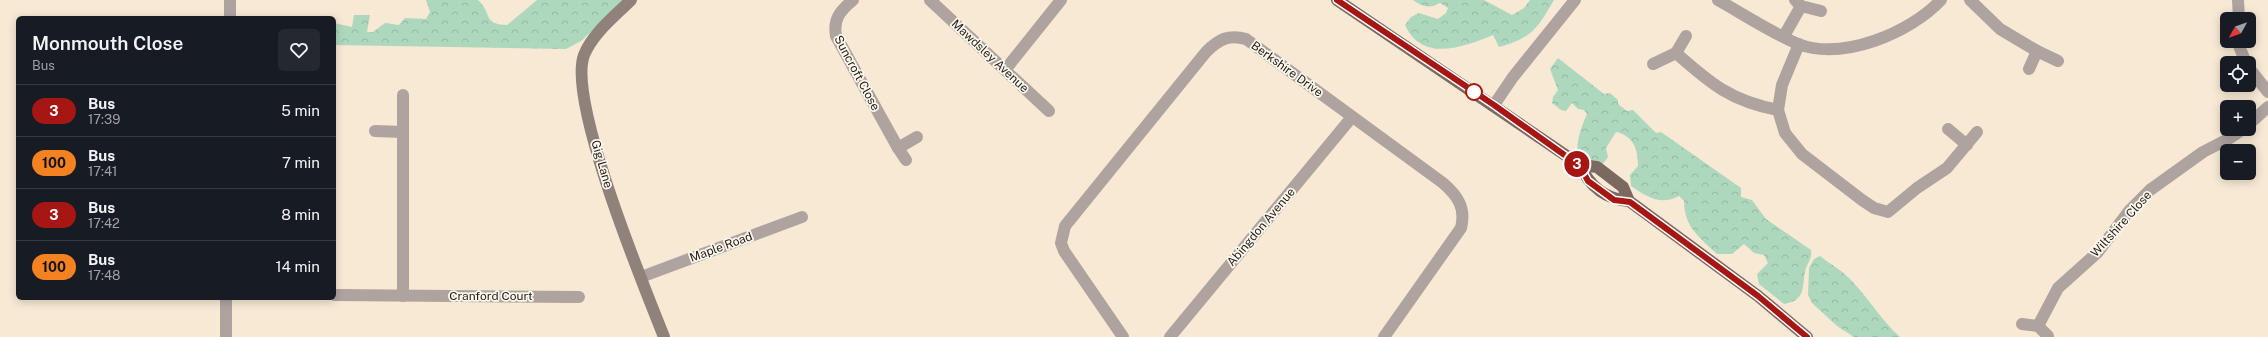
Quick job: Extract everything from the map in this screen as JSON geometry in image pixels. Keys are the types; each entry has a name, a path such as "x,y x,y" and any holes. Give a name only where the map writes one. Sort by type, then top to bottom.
{"main road":[{"path":"1336,0 1494,105 1580,166 1588,181 1614,200 1630,202 1752,292 1807,337"},
{"path":"1580,166 1597,168 1623,186 1630,202"}],"street":[{"path":"230,0 230,16"},
{"name":"Gig Lane","path":"631,0 592,39 584,56 582,86 607,185 664,337"},
{"name":"Suncroft Close","path":"853,0 844,7 835,20 836,36 906,160"},
{"name":"Mawdsley Avenue","path":"930,0 1049,111"},
{"path":"1005,70 1061,0"},
{"path":"1494,105 1513,77 1575,0"},
{"path":"1718,0 1799,44 1829,48 1859,45 1907,26 1931,10 1941,0"},
{"path":"1970,0 1996,26 2037,51 2058,61"},
{"path":"2238,0 2239,12"},
{"path":"1784,36 1798,3 1821,11"},
{"path":"1653,64 1676,52 1686,36"},
{"name":"Berkshire Drive","path":"1123,337 1064,251 1062,234 1065,226 1212,46 1227,37 1246,39 1443,182 1459,199 1463,209 1463,219 1457,235 1384,337"},
{"path":"1799,44 1782,85 1778,110 1785,133 1802,154 1874,208 1888,212 1900,204 1917,188 1947,168 1977,132"},
{"path":"2029,69 2037,51"},
{"path":"1676,52 1727,94 1756,106 1778,110"},
{"path":"2256,77 2268,92"},
{"path":"403,95 403,296"},
{"path":"2256,118 2268,107"},
{"name":"Abingdon Avenue","path":"1170,337 1352,117"},
{"path":"1948,129 1967,145"},
{"path":"375,132 403,132"},
{"name":"Wiltshire Close","path":"2038,326 2058,288 2098,252 2129,211 2150,190 2202,152 2233,136"},
{"path":"898,148 917,137"},
{"name":"Maple Road","path":"641,277 802,217"},
{"name":"Cranford Court","path":"336,295 579,297"},
{"path":"226,300 226,337"},
{"path":"2022,324 2038,326 2048,336"}],"green space":[{"path":"426,0 478,0 483,5 494,23 507,25 537,0 622,0 618,18 594,29 581,41 566,49 336,45 336,23 352,27 354,15 370,15 367,32 373,32 385,23 399,25 405,18 426,19 430,12"},
{"path":"1413,0 1484,0 1512,15 1524,8 1530,0 1554,0 1538,25 1519,40 1499,47 1493,35 1469,44 1444,49 1433,48 1422,44 1412,37 1405,25 1411,17 1419,13 1438,19 1446,13 1448,8 1440,3 1429,7"},
{"path":"1558,58 1604,94 1610,93 1618,100 1618,104 1627,111 1633,110 1656,133 1661,132 1741,188 1741,197 1752,200 1766,219 1811,250 1811,257 1806,268 1802,291 1797,299 1784,304 1759,284 1757,274 1768,263 1764,255 1754,253 1744,244 1732,254 1717,254 1699,237 1690,225 1685,210 1684,201 1679,196 1666,200 1654,199 1648,197 1631,186 1630,175 1638,166 1638,160 1634,144 1627,137 1616,132 1606,148 1608,157 1602,165 1586,163 1581,159 1578,154 1578,140 1587,114 1584,110 1578,109 1572,103 1566,111 1561,110 1552,103 1553,97 1558,90 1550,69"},
{"path":"1820,256 1848,277 1900,337 1854,337 1837,326 1812,303 1808,295 1809,268 1814,259"}],"bus line":[{"name":"3","path":"1337,0 1494,105 1580,166 1588,181 1614,200 1630,202 1758,296 1807,337"}]}
